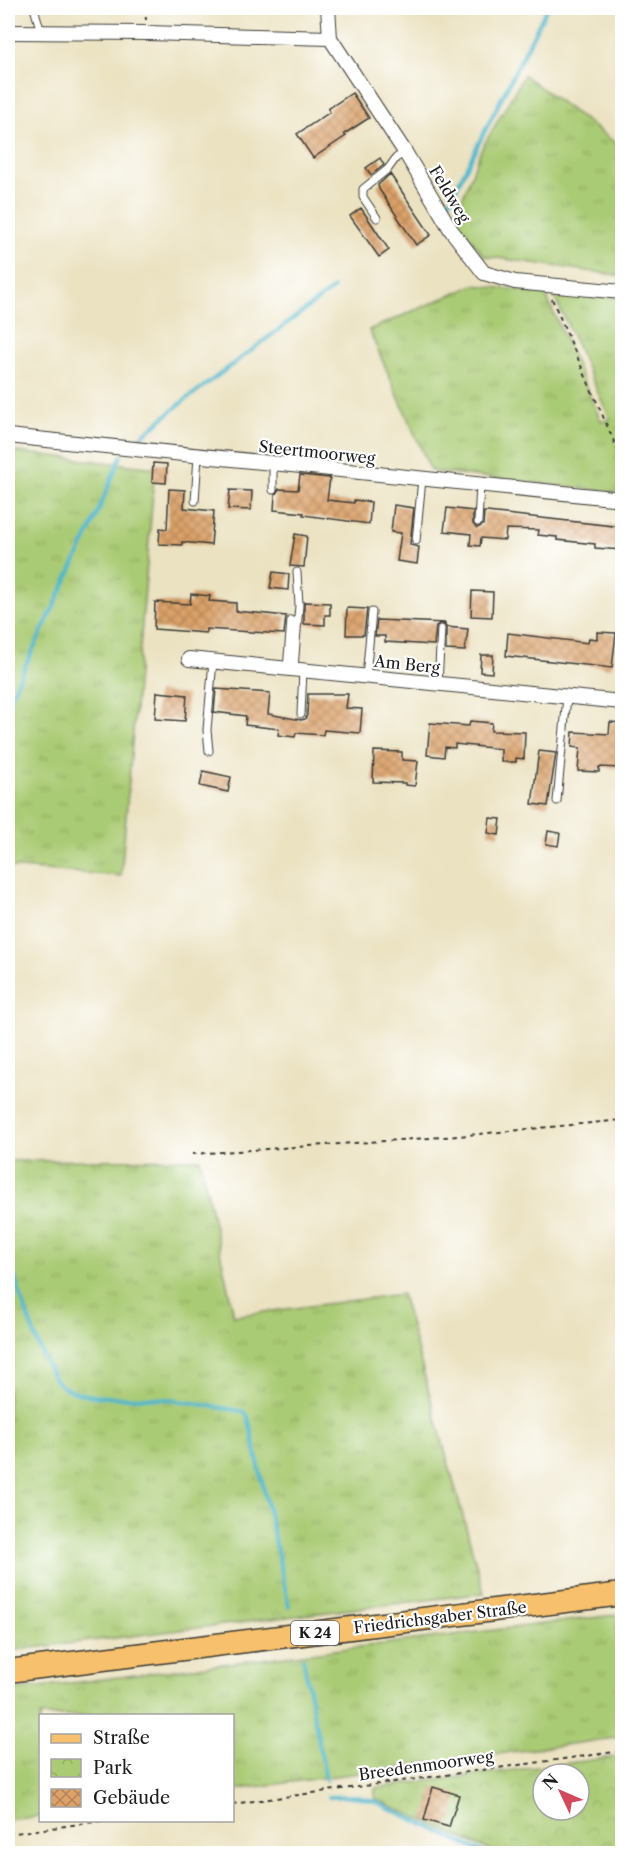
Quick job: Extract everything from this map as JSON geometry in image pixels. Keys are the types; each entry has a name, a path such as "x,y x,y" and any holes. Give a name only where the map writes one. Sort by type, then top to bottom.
{"main road":[{"name":"Friedrichsgaber Straße","path":"8,1671 622,1594"}],"street":[{"name":"Feldweg","path":"328,8 330,38 405,152 451,230 484,273 515,282 622,292"},
{"path":"8,32 330,38"},
{"name":"Steertmoorweg","path":"8,436 622,499"},
{"name":"Am Berg","path":"189,659 622,702"}],"lane":[{"path":"34,8 41,32"},
{"path":"377,218 363,197 363,189 405,152"},
{"path":"195,501 198,456"},
{"path":"273,464 273,490"},
{"path":"416,541 422,479"},
{"path":"478,522 480,485"},
{"path":"295,670 297,572"},
{"path":"366,677 372,612"},
{"path":"291,620 301,714"},
{"path":"438,684 441,629"},
{"path":"209,751 207,730 213,661"},
{"path":"557,801 567,697"}],"path":[{"path":"546,285 622,460"},
{"path":"192,1155 458,1136 622,1120"},
{"name":"Breedenmoorweg","path":"234,1804 622,1751"},
{"path":"8,1834 100,1822"}],"green space":[{"path":"524,75 622,148 622,276 484,256 455,217 481,150"},
{"path":"474,285 545,293 601,421 610,419 552,291 622,298 622,493 431,471 369,330"},
{"path":"8,451 155,468 121,876 8,867"},
{"path":"200,1159 234,1316 402,1294 484,1593 8,1651 8,1161"},
{"path":"622,1614 622,1737 234,1790 234,1714 39,1714 39,1816 8,1820 8,1691"},
{"path":"622,1756 622,1853 496,1853 375,1799 375,1788 531,1768 531,1822 591,1822 591,1762 576,1762"}],"building":[{"path":"352,93 369,118 313,158 297,134 330,112 328,109"},
{"path":"380,158 384,165 371,175 366,168"},
{"path":"390,174 431,235 416,245 379,189 378,185"},
{"path":"361,208 389,250 379,257 350,216"},
{"path":"153,463 167,464 166,483 152,482"},
{"path":"300,475 330,478 327,500 371,502 369,524 274,510 275,495 279,489 298,490"},
{"path":"169,489 185,490 184,508 214,511 211,545 182,542 182,545 159,544 160,528 167,529"},
{"path":"230,490 252,491 251,510 228,509"},
{"path":"394,505 414,508 410,545 419,547 417,564 397,561 401,533 391,532"},
{"path":"447,508 473,511 473,524 477,528 483,525 484,512 622,527 622,550 595,548 595,544 557,540 557,537 538,535 539,530 506,529 505,540 481,538 480,546 470,545 471,534 444,531"},
{"path":"295,534 307,536 304,567 290,566"},
{"path":"273,572 289,574 288,590 270,588"},
{"path":"472,591 493,592 492,617 471,616"},
{"path":"191,594 210,596 209,601 236,603 236,611 286,616 284,634 206,629 206,633 154,629 155,602 190,604"},
{"path":"304,602 330,603 330,615 325,615 325,625 304,624"},
{"path":"347,608 367,609 364,635 346,635"},
{"path":"377,620 445,623 445,626 441,623 436,626 434,645 385,642 385,636 375,636"},
{"path":"446,627 468,629 465,651 446,650"},
{"path":"597,632 616,633 612,668 506,656 508,633 588,643 589,638 597,639"},
{"path":"481,655 493,655 492,673 480,672"},
{"path":"216,689 270,693 268,714 301,720 307,715 308,694 348,694 346,708 362,709 360,733 324,730 323,735 296,733 295,737 278,735 279,729 245,725 246,716 214,712"},
{"path":"157,692 187,695 185,721 155,719"},
{"path":"470,721 492,723 491,731 525,732 524,759 516,758 516,762 501,762 501,749 455,744 455,748 445,747 444,757 427,755 430,723 469,726"},
{"path":"610,722 621,723 622,768 599,767 599,772 578,771 580,748 572,747 573,732 609,734"},
{"path":"374,751 402,752 402,760 418,761 415,786 405,785 405,783 373,782"},
{"path":"539,751 556,753 548,806 532,804"},
{"path":"203,771 231,777 228,792 200,786"},
{"path":"490,818 501,819 499,835 488,833"},
{"path":"548,831 560,833 558,846 546,844"},
{"path":"433,1787 459,1795 449,1827 424,1820"}],"waterway":[{"path":"448,204 547,8"},
{"path":"132,444 180,404 334,288"},
{"path":"8,702 91,529 121,456"},
{"path":"8,1257 45,1362 59,1384 91,1396 173,1400 242,1411 248,1416 289,1606"},
{"path":"303,1658 326,1780"},
{"path":"329,1797 354,1796 374,1801 486,1854"}]}
